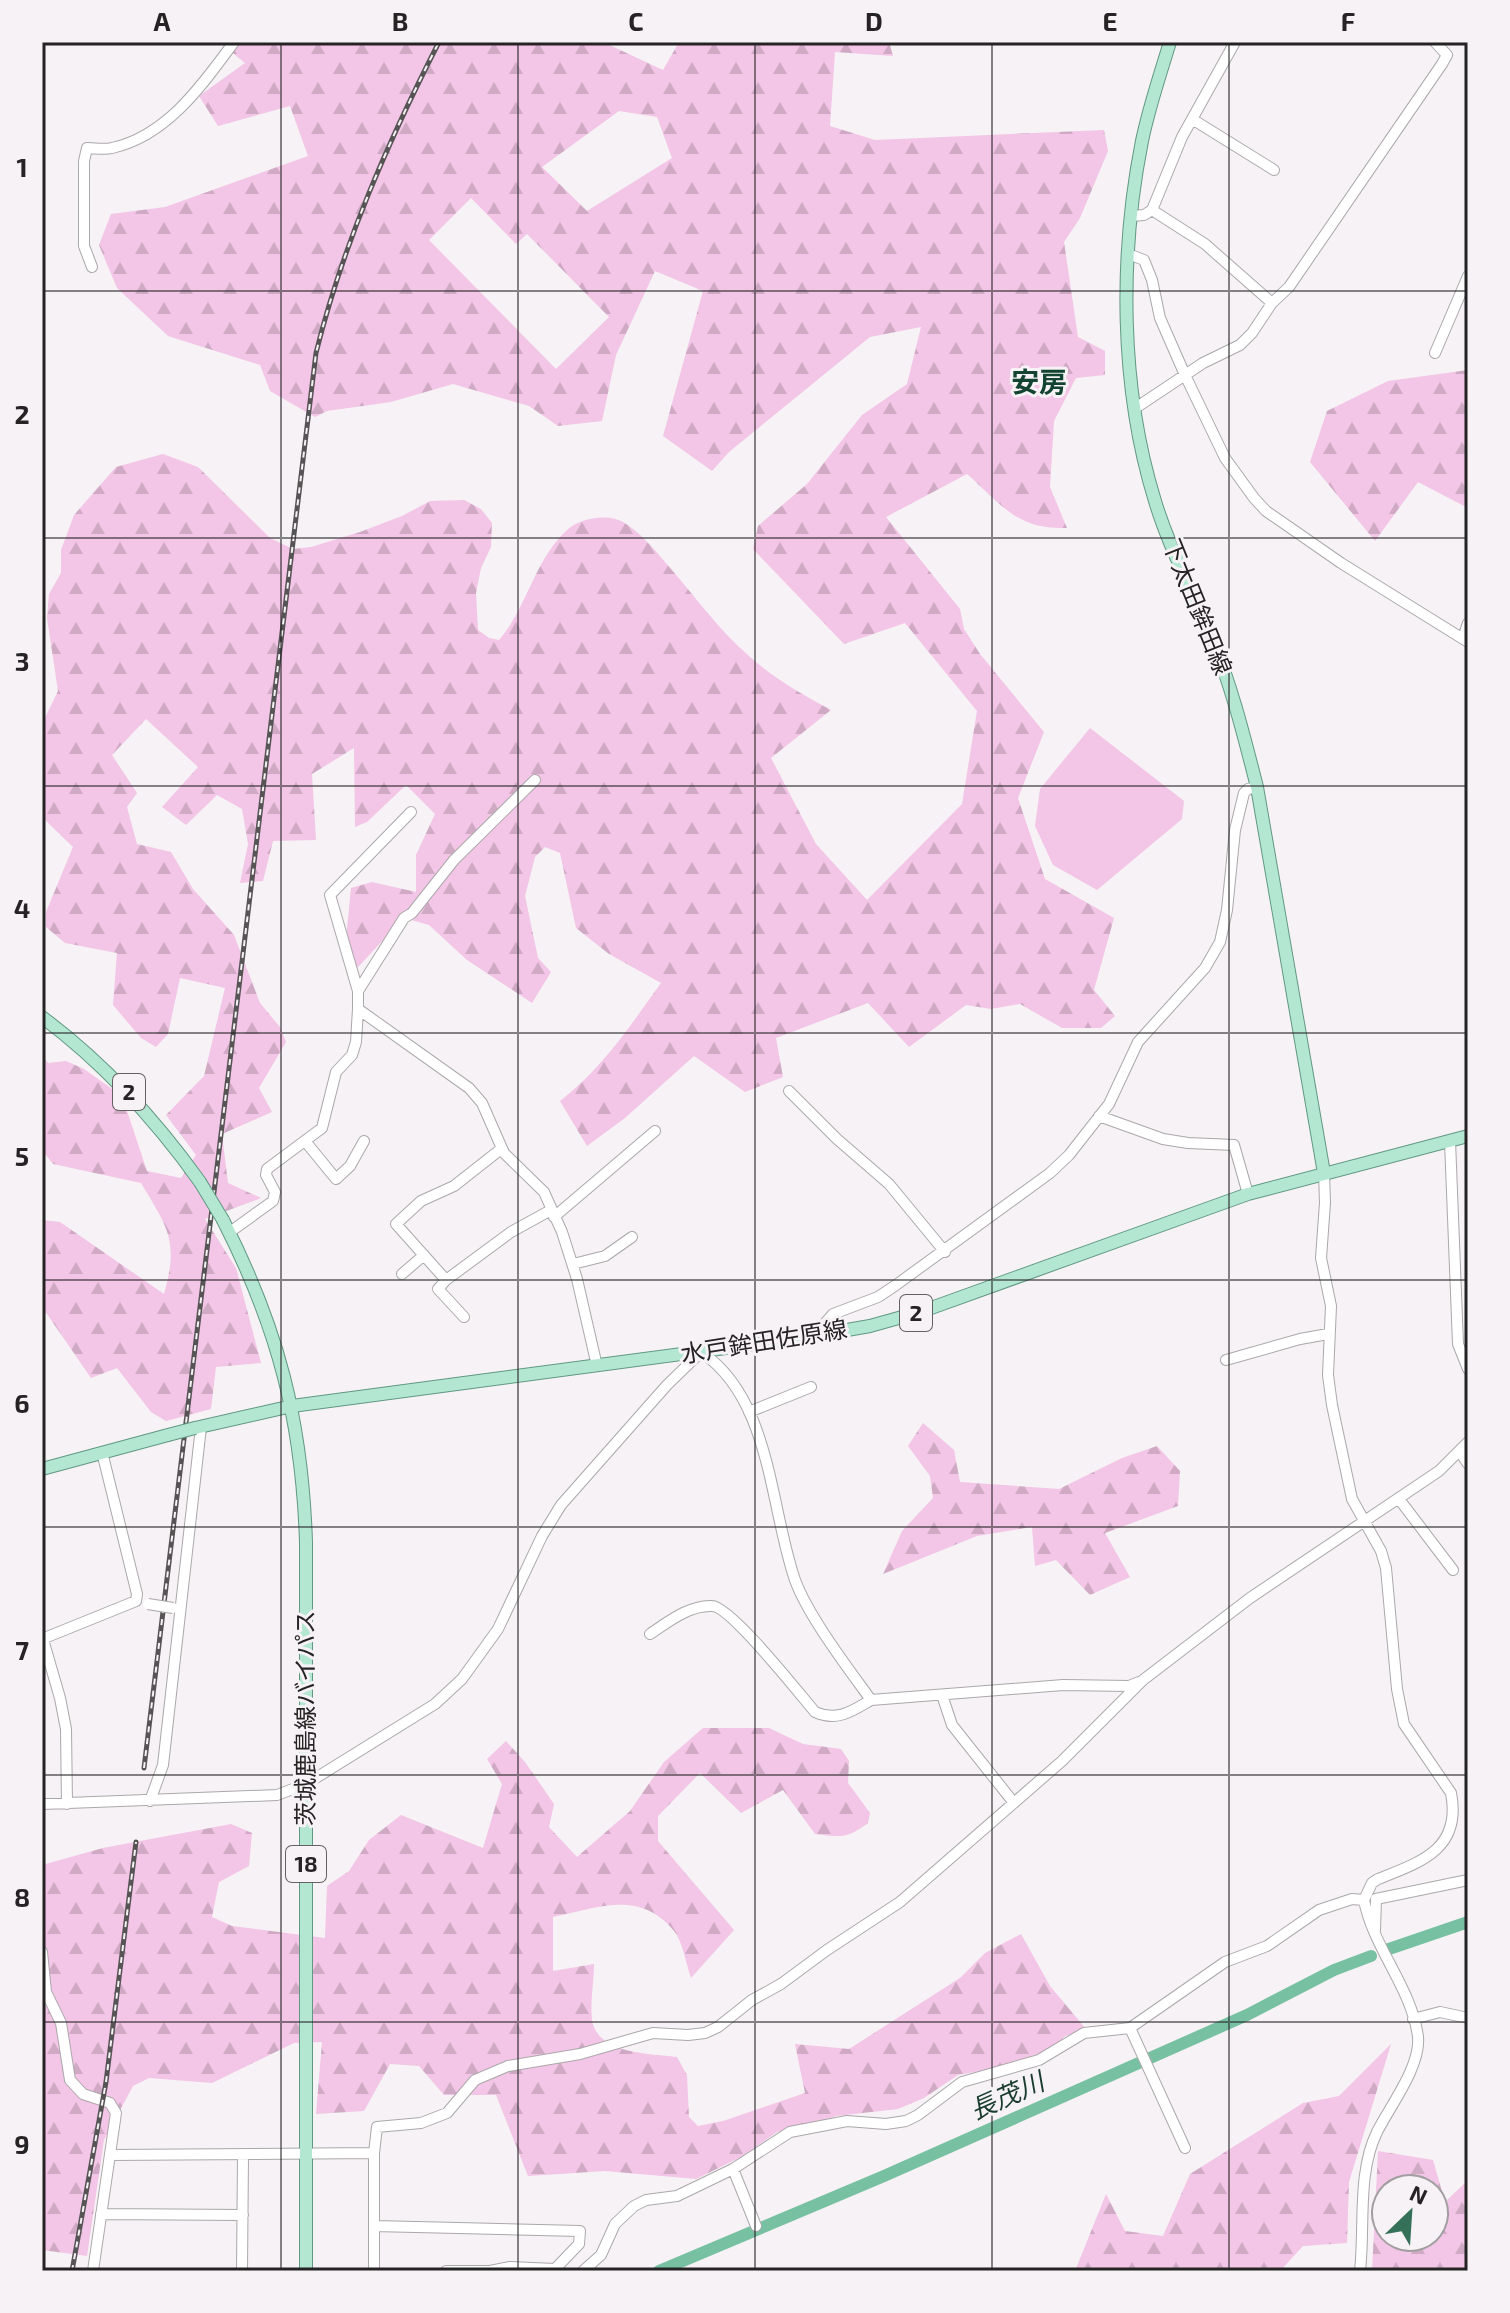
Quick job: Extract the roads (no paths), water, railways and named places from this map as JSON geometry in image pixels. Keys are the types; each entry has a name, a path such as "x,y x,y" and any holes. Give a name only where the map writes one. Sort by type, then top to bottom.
{"main road":[{"name":"下太田鉾田線","path":"1170,42 1142,140 1131,216 1128,365 1134,409 1156,505 1212,638 1257,787 1324,1173"},
{"name":"2","path":"42,1017 128,1092 175,1146 200,1182 247,1268 274,1338 292,1406"},
{"name":"水戸鉾田佐原線","path":"42,1469 198,1427 292,1406 701,1352 870,1326 920,1312 999,1281 1248,1194 1468,1136"},
{"name":"茨城鹿島線バイパス","path":"292,1406 305,1507 306,2271"}],"street":[{"path":"92,267 84,246 84,161 87,148 111,148 141,137 155,128 195,93 234,42"},
{"path":"1131,216 1144,215 1152,210 1192,119 1235,42"},
{"path":"1134,409 1203,363 1240,345 1252,333 1272,303 1289,287 1423,95 1447,55 1435,42"},
{"path":"1192,119 1274,170"},
{"path":"1152,210 1205,244 1272,303"},
{"path":"1128,254 1144,260 1160,318 1225,458 1266,511 1341,563 1465,640 1468,623"},
{"path":"1435,353 1468,276"},
{"path":"358,991 404,918 454,860 535,780"},
{"path":"814,1336 827,1318 878,1297 945,1252 1050,1173 1069,1155 1117,1090 1138,1042 1205,968 1220,942 1227,910 1235,830 1244,793 1257,787"},
{"path":"230,1232 273,1201 275,1192 266,1175 267,1169 322,1128 336,1072 352,1055 356,1042 358,1009 358,991 330,895 411,812"},
{"path":"358,1009 469,1088 482,1103 501,1149 544,1192 573,1264 597,1366"},
{"path":"789,1091 837,1139 889,1184 945,1252"},
{"path":"1099,1116 1163,1139 1234,1145 1248,1194"},
{"path":"464,1317 438,1289 446,1280 511,1232 553,1214 655,1131"},
{"path":"305,1141 336,1179 350,1166 364,1141"},
{"path":"1450,1141 1458,1344 1468,1369"},
{"path":"446,1280 396,1224 421,1201 454,1186 501,1149"},
{"path":"1324,1173 1321,1258 1331,1306 1328,1375 1347,1479 1352,1499 1381,1551 1386,1568 1397,1689 1404,1724 1451,1793 1453,1807 1448,1835 1438,1851 1378,1879 1364,1900"},
{"path":"573,1264 605,1256 632,1237"},
{"path":"402,1274 424,1255"},
{"path":"1226,1360 1328,1334"},
{"path":"42,1804 277,1795 306,1784 435,1704 462,1679 498,1629 542,1536 567,1497 667,1385 701,1352 731,1379 749,1412 762,1447 796,1582 871,1700"},
{"path":"749,1412 811,1387"},
{"path":"150,1801 163,1765 198,1427"},
{"path":"374,2271 374,2153 377,2127 421,2123 447,2113 475,2080 508,2066 580,2054 653,2033 688,2035 705,2033 718,2027 752,2000 781,1984 900,1902 1014,1803 1143,1680 1250,1598 1439,1471 1468,1442"},
{"path":"102,1452 137,1594 136,1601"},
{"path":"1460,1452 1468,1464"},
{"path":"1399,1499 1453,1570"},
{"path":"67,1804 64,1714 42,1638 136,1601 177,1608"},
{"path":"650,1634 681,1614 707,1606 720,1607 736,1620 815,1712 826,1717 844,1715 871,1700 1063,1685 1129,1686 1143,1680"},
{"path":"942,1695 952,1725 1014,1803"},
{"path":"1375,1932 1376,1899 1468,1880"},
{"path":"583,2271 601,2255 615,2224 634,2206 646,2200 677,2196 733,2169 790,2132 847,2121 886,2124 906,2121 962,2082 1039,2060 1084,2033 1130,2028 1225,1962 1267,1946 1319,1910 1352,1899 1364,1900"},
{"path":"1360,2271 1367,2165 1375,2136 1415,2061 1418,2041 1413,2019 1364,1900"},
{"path":"42,1952 46,1992 61,2023 70,2080 83,2094 114,2107 93,2271"},
{"path":"1413,2019 1440,2012 1468,2018"},
{"path":"1130,2028 1185,2148"},
{"path":"110,2155 374,2153"},
{"path":"242,2271 243,2155"},
{"path":"733,2169 756,2226"},
{"path":"101,2214 243,2215"},
{"path":"374,2226 580,2231 579,2244 555,2269 510,2267 490,2271 446,2271"}],"waterway":[{"name":"長茂川","path":"1386,1950 1468,1922"},
{"name":"長茂川","path":"659,2271 884,2176 1247,2015 1334,1970 1371,1956"}],"railway":[{"path":"144,1768 316,353 339,272 368,194 439,42"},
{"path":"72,2271 106,2082 136,1842"}],"district":[{"name":"安房","path":"1039,382"}]}
